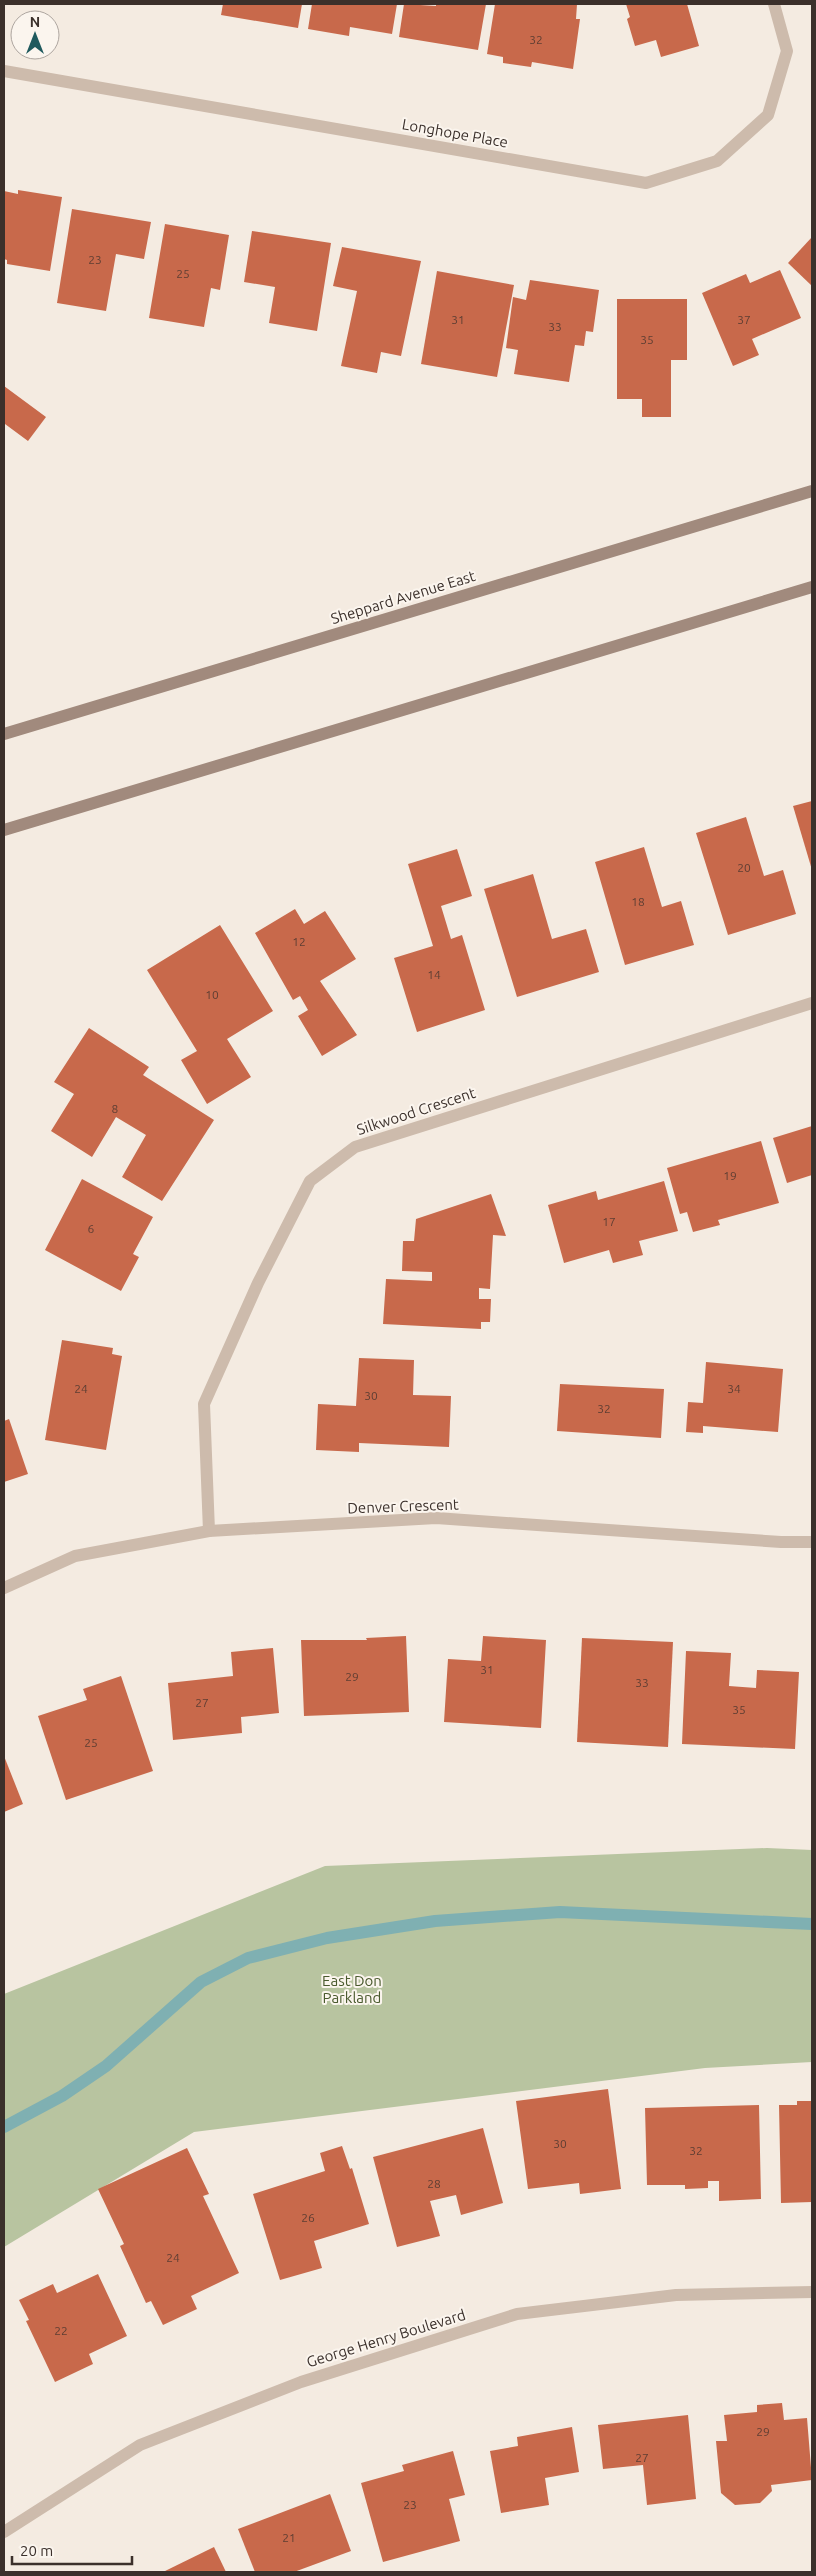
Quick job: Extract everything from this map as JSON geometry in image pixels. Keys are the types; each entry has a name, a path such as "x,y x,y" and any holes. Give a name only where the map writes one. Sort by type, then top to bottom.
{"main road":[{"name":"Sheppard Avenue East","path":"4,734 812,491"},
{"path":"4,830 812,587"}],"street":[{"name":"Longhope Place","path":"4,71 646,183 718,161 768,115 787,51 774,4"},
{"name":"Silkwood Crescent","path":"209,1531 204,1404 258,1283 310,1181 355,1147 812,1003"},
{"name":"Denver Crescent","path":"4,1588 75,1556 209,1531 436,1518 781,1542 812,1542"},
{"name":"George Henry Boulevard","path":"4,2532 140,2444 301,2382 516,2314 676,2295 812,2292"}],"green space":[{"name":"East Don Parkland","path":"767,1848 812,1850 812,2062 705,2068 194,2132 4,2247 4,1994 325,1866"}],"building":[{"path":"223,4 302,4 298,28 221,15"},
{"path":"312,4 397,4 392,34 350,27 349,36 308,29"},
{"path":"404,4 436,6 436,4 486,4 478,50 399,37"},
{"path":"495,4 577,4 576,19 580,19 573,69 532,62 531,67 503,63 503,57 487,54"},
{"path":"626,4 687,4 699,46 661,57 656,40 635,46 627,19 630,17"},
{"path":"18,190 62,197 50,271 7,264 7,260 4,259 4,191 18,194"},
{"path":"72,209 151,222 144,259 116,254 106,311 57,303"},
{"path":"165,224 229,235 220,290 211,288 204,327 149,318"},
{"path":"252,231 331,243 317,331 269,323 275,287 244,282"},
{"path":"812,237 812,286 788,263"},
{"path":"342,247 421,261 401,356 381,352 377,373 341,366 357,291 333,286"},
{"path":"780,270 801,318 752,339 759,355 733,366 702,293 746,274 750,283"},
{"path":"437,271 514,285 497,377 421,364"},
{"path":"530,280 599,290 593,332 586,331 584,346 575,345 569,382 514,374 518,350 506,348 513,297 526,300"},
{"path":"617,299 687,299 687,360 671,360 671,417 642,417 642,399 617,399"},
{"path":"4,386 46,417 28,441 5,424 4,427"},
{"path":"812,801 812,870 793,806"},
{"path":"746,817 764,876 783,870 796,914 728,935 696,833"},
{"path":"644,847 662,907 681,901 694,945 625,965 595,862"},
{"path":"457,849 472,896 441,906 451,939 462,935 485,1010 417,1032 394,958 433,946 408,864"},
{"path":"533,874 552,939 586,929 599,972 517,997 484,889"},
{"path":"295,909 304,924 325,911 356,959 320,981 357,1035 322,1056 298,1016 308,1010 300,996 293,1000 255,933"},
{"path":"220,925 273,1011 227,1039 251,1077 207,1104 181,1060 197,1051 147,970"},
{"path":"89,1028 149,1067 143,1075 214,1120 162,1201 122,1177 146,1135 116,1117 92,1157 51,1131 74,1094 54,1082"},
{"path":"812,1126 812,1175 787,1183 773,1138"},
{"path":"761,1141 779,1203 718,1220 720,1225 693,1232 687,1212 680,1214 667,1168"},
{"path":"82,1179 153,1217 133,1254 139,1257 121,1291 45,1250"},
{"path":"664,1181 678,1231 639,1241 643,1255 613,1263 609,1250 564,1263 548,1205 596,1191 598,1200"},
{"path":"491,1194 506,1236 493,1235 490,1289 479,1288 479,1299 491,1299 490,1322 481,1322 481,1329 383,1324 386,1279 432,1281 432,1272 402,1271 403,1241 414,1241 416,1219"},
{"path":"62,1340 113,1348 112,1354 122,1356 106,1450 45,1440"},
{"path":"359,1358 414,1360 413,1395 451,1396 449,1447 359,1443 359,1452 316,1450 318,1404 356,1406"},
{"path":"706,1362 783,1369 778,1432 703,1426 703,1433 686,1432 688,1402 703,1403"},
{"path":"560,1384 664,1389 661,1438 557,1431"},
{"path":"9,1419 28,1474 4,1482 4,1421"},
{"path":"406,1636 409,1712 304,1716 301,1640 367,1640 366,1638"},
{"path":"483,1636 546,1640 541,1728 444,1722 448,1659 481,1661"},
{"path":"582,1638 673,1642 668,1747 577,1742"},
{"path":"273,1648 279,1713 241,1717 242,1733 173,1740 168,1683 233,1676 231,1652"},
{"path":"686,1651 731,1653 729,1686 756,1688 757,1670 799,1672 795,1749 682,1744"},
{"path":"121,1676 153,1771 66,1800 38,1716 87,1700 83,1689"},
{"path":"4,1756 23,1804 4,1812"},
{"path":"608,2089 621,2189 580,2194 579,2183 528,2189 516,2101"},
{"path":"797,2101 812,2101 812,2202 781,2203 779,2105 797,2105"},
{"path":"759,2105 761,2199 719,2201 719,2181 708,2181 708,2188 685,2189 685,2185 647,2185 645,2108"},
{"path":"483,2128 503,2203 461,2215 456,2195 430,2201 440,2236 397,2247 373,2157"},
{"path":"342,2146 350,2169 352,2168 369,2224 314,2241 322,2268 280,2280 253,2194 325,2171 320,2153"},
{"path":"187,2148 209,2194 203,2196 239,2273 191,2296 197,2309 163,2325 151,2301 146,2303 120,2246 124,2244 98,2189"},
{"path":"98,2274 127,2336 89,2354 93,2364 55,2382 26,2321 29,2320 19,2300 53,2284 57,2293"},
{"path":"782,2403 784,2420 807,2418 812,2480 771,2485 772,2491 760,2503 735,2505 721,2493 716,2441 727,2441 724,2415 757,2412 757,2405"},
{"path":"688,2415 696,2499 647,2505 643,2465 603,2469 598,2425"},
{"path":"572,2427 579,2472 545,2478 549,2505 501,2513 490,2451 518,2446 517,2437"},
{"path":"453,2451 465,2495 449,2499 460,2541 383,2562 361,2483 404,2471 402,2465"},
{"path":"330,2494 351,2551 294,2572 255,2572 238,2529"},
{"path":"214,2547 226,2572 163,2572"}],"waterway":[{"path":"4,2127 62,2096 106,2066 201,1982 248,1958 327,1938 435,1921 560,1912 812,1924"}]}
